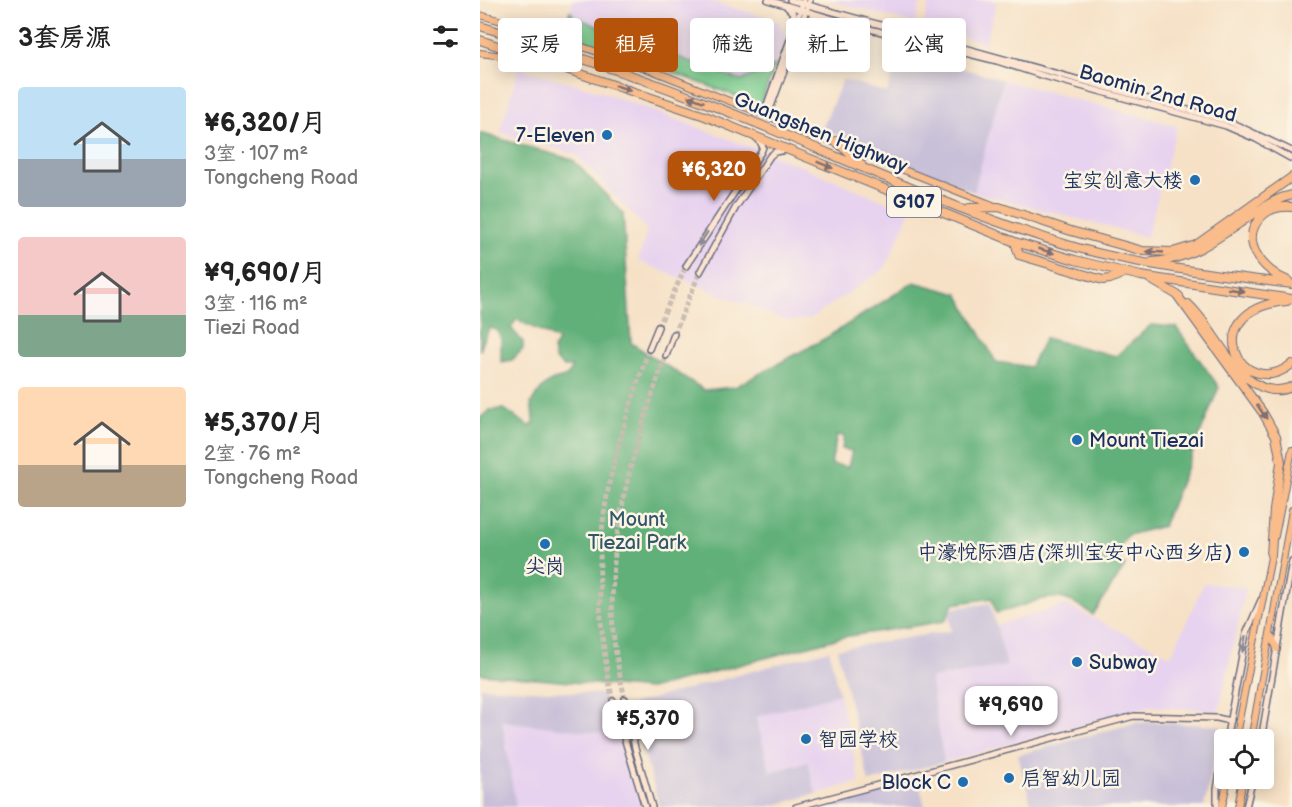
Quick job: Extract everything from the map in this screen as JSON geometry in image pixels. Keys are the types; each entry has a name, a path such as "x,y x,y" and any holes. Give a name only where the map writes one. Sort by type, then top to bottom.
{"highway":[{"name":"Guangshen Highway","path":"480,26 597,62 701,101 1035,235 1133,261 1187,271 1292,284"},
{"name":"Guangshen Highway","path":"480,40 498,46"},
{"name":"Guangshen Highway","path":"577,72 705,116 1015,242 1141,276 1292,300"},
{"path":"836,141 867,169"},
{"path":"964,208 999,207 1071,231 1155,253 1185,250 1196,245 1292,177"},
{"path":"1133,261 1168,261 1197,252 1269,204 1292,195"},
{"path":"1292,207 1274,208 1264,214 1256,222 1252,237 1252,245 1258,259 1276,276 1292,284"},
{"path":"1015,242 1019,255 1103,280 1126,272"},
{"path":"1141,276 1177,295 1195,310 1241,374 1256,386 1276,391 1292,387"},
{"path":"1177,295 1263,413 1276,436 1281,462 1274,510 1271,555"},
{"path":"1292,300 1260,306 1245,315 1236,328 1234,344 1238,358 1248,369 1274,374 1292,364"}],"main road":[{"path":"480,15 527,28 656,72 999,207"},
{"path":"480,53 498,55"},
{"path":"1237,729 1292,450"},
{"path":"1253,729 1292,510"},
{"path":"1271,634 1277,650"},
{"path":"1222,807 1226,789"},
{"path":"1238,807 1241,789"}],"street":[{"name":"Baomin 2nd Road","path":"768,0 783,4 806,5"},
{"name":"Baomin 2nd Road","path":"790,0 822,13 1219,124 1256,139 1292,159"},
{"path":"811,18 822,13 816,0"},
{"path":"783,4 795,18"},
{"name":"Baomin 2nd Road","path":"822,13 1228,121 1292,151"},
{"path":"766,114 786,59"},
{"path":"686,266 761,152 763,147 757,137"},
{"path":"700,272 736,207 770,156 780,150 788,150"},
{"path":"649,349 658,327"},
{"path":"666,356 674,334"},
{"path":"1263,729 1292,561"},
{"path":"1228,729 1246,634 1265,590"},
{"path":"625,699 635,748 652,807"},
{"path":"614,701 645,807"},
{"path":"796,807 1134,716 1216,718 1230,721"},
{"path":"1217,789 1217,807"},
{"path":"1246,807 1250,789"}],"shaded area":[{"path":"573,0 706,0 768,18 690,18 690,61 678,57 678,18 594,18 594,25 582,20 582,18 574,17 570,11"},
{"path":"827,0 921,0 916,18 893,18"},
{"path":"930,0 997,2 985,43 966,38 966,18 925,18"},
{"path":"774,20 778,21 786,36 775,65"},
{"path":"966,69 1003,80 974,192 822,129 843,79 887,93 894,72 966,72"},
{"path":"518,72 533,72 602,92 796,164 910,212 885,268 810,319 787,321 638,261 647,230 576,155 500,132"},
{"path":"718,72 760,72 741,81"},
{"path":"1003,80 1177,126 1147,237 974,192"},
{"path":"1204,583 1246,587 1219,711 1149,706 944,762 930,678 1007,666 996,625 1066,605 1171,656"},
{"path":"990,603 1007,666 930,678 944,762 869,782 837,649 951,631 948,609"},
{"path":"829,650 839,694 756,717 770,772 808,762 816,794 767,807 660,807 642,747 633,704"},
{"path":"480,687 603,694 617,735 502,721 516,807 480,807"},
{"name":"智园学校","path":"839,694 860,782 816,794 808,762 770,772 755,717"},
{"path":"501,720 617,735 642,807 516,807"},
{"path":"1135,723 1221,726 1220,729 1214,729 1214,759 1204,807 1032,807 1018,755"},
{"path":"919,782 925,807 823,807"}],"green space":[{"path":"570,11 577,18 567,18"},
{"path":"582,20 594,25 594,46 582,42"},
{"path":"678,57 690,61 690,72 718,72 741,81 760,72 772,72 760,105 671,72 678,72"},
{"name":"Mount Tiezai Park","path":"480,133 573,160 623,213 631,343 704,390 735,387 826,338 914,282 958,294 996,362 1030,367 1045,338 1116,356 1151,325 1176,327 1219,387 1163,526 1128,535 1114,555 1125,566 1093,615 1079,605 1055,598 1035,601 996,613 992,598 953,604 945,621 843,637 650,689 480,674 480,418 490,410 504,409 529,426 534,424 531,403 545,385 568,374 572,367 564,367 555,359 553,349 558,342 556,340 519,320 516,320 511,328 523,342 523,349 512,360 501,362 501,339 497,330 490,328 480,351","holes":["837,435 844,436 842,449 852,451 848,467 831,464"]}],"tunnel":[{"path":"658,327 686,266"},
{"path":"674,334 700,272"},
{"path":"613,701 602,635 600,567 603,522 616,456 649,349"},
{"path":"625,699 613,631 614,561 625,491 643,422 666,356"}],"place":[{"name":"7-Eleven","path":"607,135"},
{"name":"宝实创意大楼","path":"1195,180"},
{"name":"Mount Tiezai","path":"1077,440"},
{"name":"尖岗","path":"545,544"},
{"name":"中濠悦际酒店(深圳宝安中心西乡店)","path":"1244,552"},
{"name":"Subway","path":"1077,662"},
{"name":"智园学校","path":"806,739"},
{"name":"启智幼儿园","path":"1009,778"},
{"name":"Block C","path":"963,782"}]}
